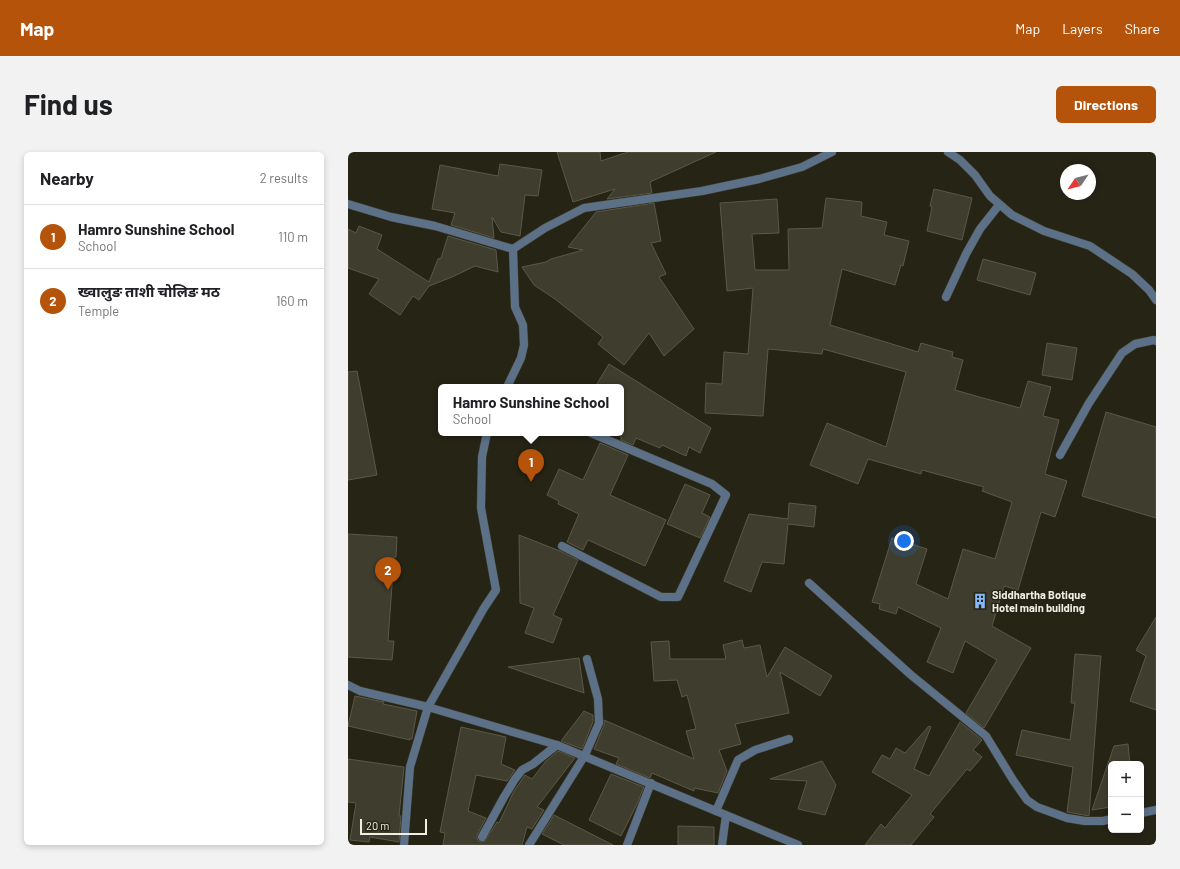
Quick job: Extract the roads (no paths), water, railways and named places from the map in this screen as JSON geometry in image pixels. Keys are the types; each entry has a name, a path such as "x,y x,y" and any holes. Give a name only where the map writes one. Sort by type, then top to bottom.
{"street":[{"path":"348,204 391,217 435,226 513,248 545,228 584,208 702,191 759,179 802,167 832,152"},
{"path":"948,152 960,160 975,175 990,196 1012,215 1044,231 1090,246 1132,274 1149,290 1156,300"},
{"path":"946,297 966,254 980,229 999,205"},
{"path":"508,384 521,358 524,345 523,325 515,307 513,248"},
{"path":"1060,455 1089,403 1122,354 1135,344 1154,340 1156,341"},
{"path":"404,845 410,767 428,707 484,608 496,590 481,508 482,457 486,436"},
{"path":"562,546 661,597 678,597 726,495 712,484 598,436"},
{"path":"809,583 911,675 986,736 1027,800 1037,807 1067,818 1085,821 1108,820"},
{"path":"529,845 585,755 599,723 598,699 587,659"},
{"path":"348,685 360,691 428,707 557,745 585,755 798,845"},
{"path":"716,811 738,760 755,750 789,739"},
{"path":"482,837 504,797 522,770 533,764 557,745"},
{"path":"627,845 651,783"},
{"path":"1144,812 1156,810"},
{"path":"722,845 726,815"}],"place":[{"name":"Hamro Sunshine School","path":"531,482"},
{"name":"ख्वालुङ ताशी चोलिङ मठ","path":"388,590"},
{"name":"Siddhartha Botique Hotel main building","path":"980,601"}]}
